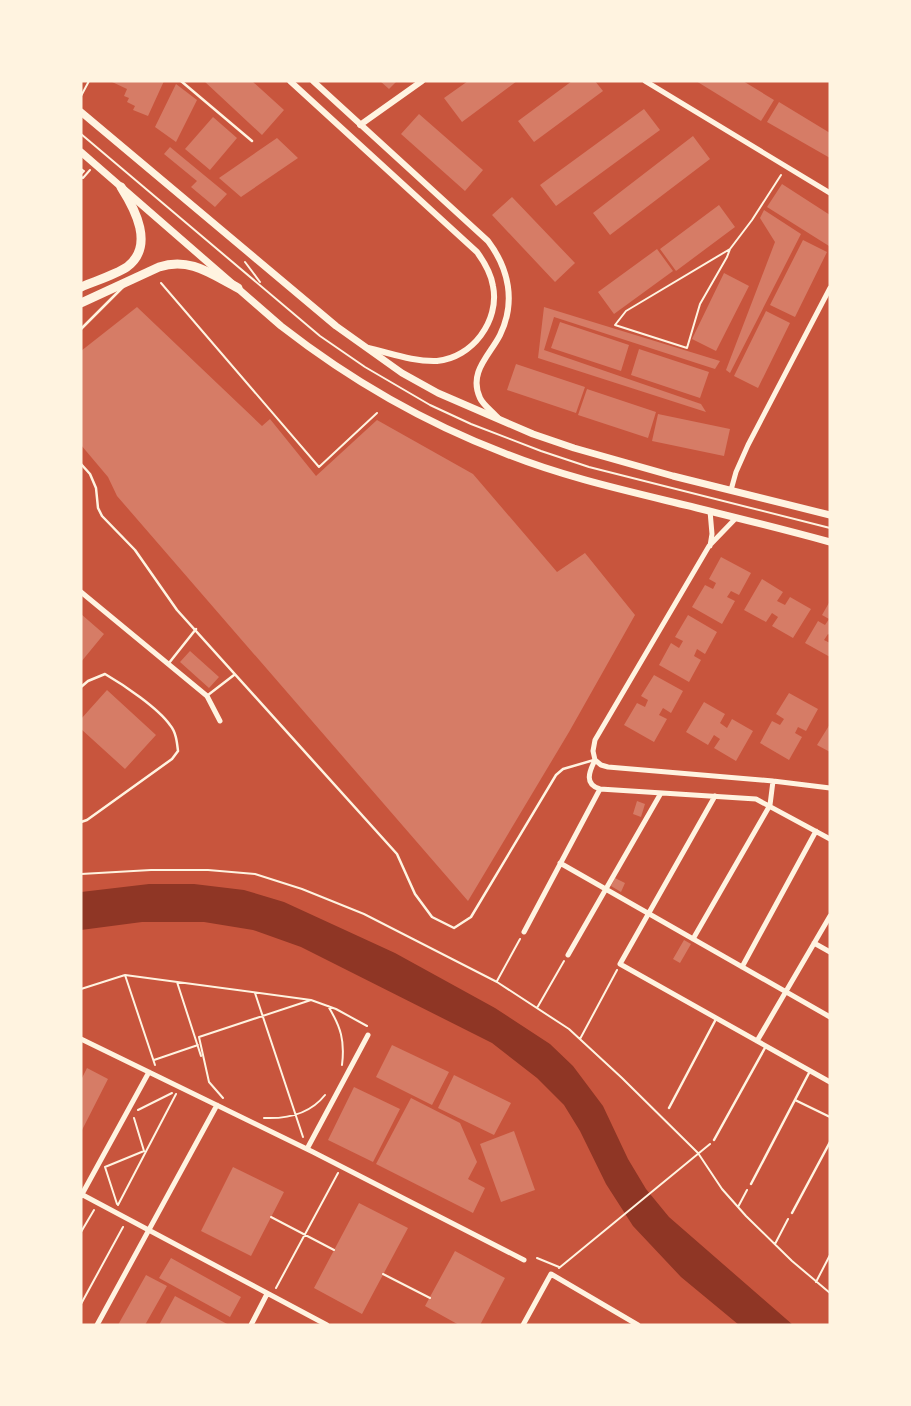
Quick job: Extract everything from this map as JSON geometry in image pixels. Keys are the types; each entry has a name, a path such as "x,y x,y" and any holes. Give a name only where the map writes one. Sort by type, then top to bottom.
{"highway":[{"path":"81,287 126,267 136,258 140,246 141,233 133,205 122,187"},
{"path":"81,303 159,267 170,264 181,263 197,267 238,288"}],"main road":[{"path":"81,112 362,346 402,373 438,393 533,434 574,448 830,515"},
{"path":"81,152 313,351 382,396 426,419 497,451 548,468 608,486 830,542"}],"street":[{"path":"290,81 476,252 490,274 494,294 492,315 486,328 468,349 439,361 423,361 362,346"},
{"path":"313,81 488,241 498,255 505,269 509,284 510,301 507,317 500,336 480,365 477,387 480,399 499,419"},
{"path":"360,124 422,81"},
{"path":"645,81 830,193"},
{"path":"731,490 736,472 748,445 830,288"},
{"path":"710,511 712,530 710,546"},
{"path":"736,518 710,546 595,740 593,751 595,760 590,771 589,781 593,787 600,789 756,799 830,839"},
{"path":"81,592 207,696 220,722"},
{"path":"595,760 601,765 608,767 773,781 830,788"},
{"path":"693,939 770,805 773,781"},
{"path":"524,932 600,789"},
{"path":"568,955 661,793"},
{"path":"715,796 620,964 830,1082"},
{"path":"742,967 816,831"},
{"path":"560,863 830,1017"},
{"path":"757,1041 830,916"},
{"path":"814,943 830,952"},
{"path":"306,1146 368,1035"},
{"path":"81,1039 306,1146 524,1260"},
{"path":"149,1072 81,1195 327,1325"},
{"path":"97,1325 217,1105"},
{"path":"522,1325 551,1274 638,1325"},
{"path":"251,1325 267,1294"}],"lane":[{"path":"180,81 252,141"},
{"path":"81,328 129,281"},
{"path":"81,464 90,474 96,488 98,508 102,516 135,550 178,610 234,675 397,854 416,894 432,917 454,928 471,917 556,775 563,769 595,760"},
{"path":"168,664 196,629"},
{"path":"81,687 88,680 105,674 124,685 171,725 178,751 172,759 118,799 81,822"},
{"path":"207,696 234,675"},
{"path":"669,1108 716,1018"},
{"path":"714,1140 766,1046"},
{"path":"750,1184 810,1072"},
{"path":"795,1100 830,1116"},
{"path":"792,1213 830,1142"}],"path":[{"path":"81,96 89,81"},
{"path":"81,134 263,287 245,262"},
{"path":"81,174 83,170"},
{"path":"730,249 626,311 615,325 687,348 700,304 730,249 752,220 781,175"},
{"path":"161,283 319,467 377,413"},
{"path":"81,874 151,870 198,870 255,874 302,889 364,914 497,982 569,1029 622,1078 698,1153 722,1189 738,1207 775,1245 830,1293"},
{"path":"497,982 524,932"},
{"path":"537,1008 568,955"},
{"path":"580,1039 620,964"},
{"path":"125,975 158,1071"},
{"path":"81,989 125,975 311,1000 328,1006 367,1026"},
{"path":"177,982 209,1082 221,1097 227,1101"},
{"path":"255,993 306,1146"},
{"path":"204,1063 199,1037 311,1000"},
{"path":"328,1006 338,1022 344,1043 340,1070"},
{"path":"154,1060 198,1045"},
{"path":"178,1090 118,1206 105,1168 144,1151 132,1112 178,1090"},
{"path":"260,1118 282,1119 303,1113 321,1101 330,1090"},
{"path":"551,1274 714,1140"},
{"path":"276,1289 339,1171"},
{"path":"738,1207 750,1184"},
{"path":"81,1232 94,1210"},
{"path":"775,1245 792,1213"},
{"path":"271,1217 334,1250"},
{"path":"81,1304 124,1225"},
{"path":"816,1282 830,1255"},
{"path":"537,1258 559,1268"},
{"path":"383,1274 430,1298"}],"shaded area":[{"path":"149,884 194,884 244,890 284,902 395,953 495,1008 550,1044 573,1066 603,1106 628,1159 646,1189 669,1217 793,1325 739,1325 681,1277 633,1226 606,1184 580,1131 564,1105 537,1078 492,1043 301,947 253,930 204,922 142,922 81,930 81,892"}],"building":[{"path":"110,81 164,81 148,116 133,110 135,106 127,102 129,98 124,96 127,89"},
{"path":"204,81 252,81 284,110 262,135"},
{"path":"380,81 397,81 389,89"},
{"path":"468,81 517,81 462,122 444,98"},
{"path":"572,81 595,81 603,91 534,142 518,121"},
{"path":"696,81 743,81 774,100 761,121"},
{"path":"176,84 197,100 176,142 155,127"},
{"path":"779,102 830,133 830,158 767,122"},
{"path":"644,109 660,130 556,206 540,185"},
{"path":"419,114 483,170 465,191 401,134"},
{"path":"213,117 237,138 210,170 185,149"},
{"path":"693,136 710,159 610,235 593,213"},
{"path":"277,138 298,158 241,197 219,178"},
{"path":"170,147 227,194 215,207 191,187 197,181 164,154"},
{"path":"782,184 830,215 829,246 767,207"},
{"path":"512,197 575,263 555,282 492,215"},
{"path":"719,205 735,227 676,271 660,249"},
{"path":"764,210 801,234 730,373 726,370 775,242 760,218"},
{"path":"803,240 827,252 795,317 770,305"},
{"path":"657,249 673,271 614,314 598,292"},
{"path":"724,273 749,286 716,351 692,339"},
{"path":"137,307 262,426 270,419 316,476 377,420 473,474 557,572 585,553 635,615 569,732 468,901 117,496 108,477 81,445 81,351"},
{"path":"544,307 720,361 715,369 554,317 544,350 701,404 706,412 538,358"},
{"path":"766,311 790,323 758,388 734,376"},
{"path":"560,322 629,345 621,371 551,348"},
{"path":"639,349 709,372 700,398 631,375"},
{"path":"516,364 585,387 576,413 507,390"},
{"path":"587,389 656,412 648,438 578,415"},
{"path":"658,414 730,429 724,456 652,441"},
{"path":"721,557 751,573 739,595 731,591 727,597 735,601 722,624 692,607 705,585 713,589 716,583 709,579"},
{"path":"762,579 783,592 777,601 785,605 790,597 811,609 793,638 772,626 778,617 772,613 766,622 744,610"},
{"path":"830,601 830,635 828,634 824,640 830,643 830,657 805,643 818,621 825,625 829,619 822,615"},
{"path":"81,614 104,634 81,662"},
{"path":"688,615 717,632 705,654 697,649 694,656 701,660 689,682 659,665 671,643 679,648 683,641 675,637"},
{"path":"190,651 219,677 209,688 180,662"},
{"path":"654,675 683,691 671,713 663,708 659,715 667,719 654,742 624,725 637,703 645,707 648,700 641,696"},
{"path":"107,690 156,735 125,769 81,729 81,719"},
{"path":"789,693 818,709 806,731 798,727 795,733 802,737 789,760 760,743 772,721 780,725 784,719 776,714"},
{"path":"704,702 725,714 720,723 727,728 732,719 753,731 736,761 714,748 720,739 714,735 708,745 686,732"},
{"path":"830,724 830,752 817,745"},
{"path":"637,801 645,804 641,817 633,814"},
{"path":"615,878 625,883 621,892 611,886"},
{"path":"684,940 691,944 680,963 673,959"},
{"path":"392,1045 449,1072 432,1105 376,1077"},
{"path":"87,1068 108,1079 81,1132 81,1080"},
{"path":"454,1075 511,1103 494,1135 438,1108"},
{"path":"354,1087 400,1109 373,1162 328,1140"},
{"path":"411,1098 460,1123 477,1162 468,1179 485,1188 473,1213 376,1164"},
{"path":"514,1131 535,1190 501,1202 480,1144"},
{"path":"233,1167 284,1192 251,1256 201,1231"},
{"path":"359,1203 408,1228 362,1314 314,1288"},
{"path":"455,1251 505,1278 480,1325 459,1325 425,1306"},
{"path":"171,1258 241,1297 230,1317 159,1278"},
{"path":"146,1275 167,1286 145,1325 118,1325"},
{"path":"175,1296 229,1325 159,1325"}]}
